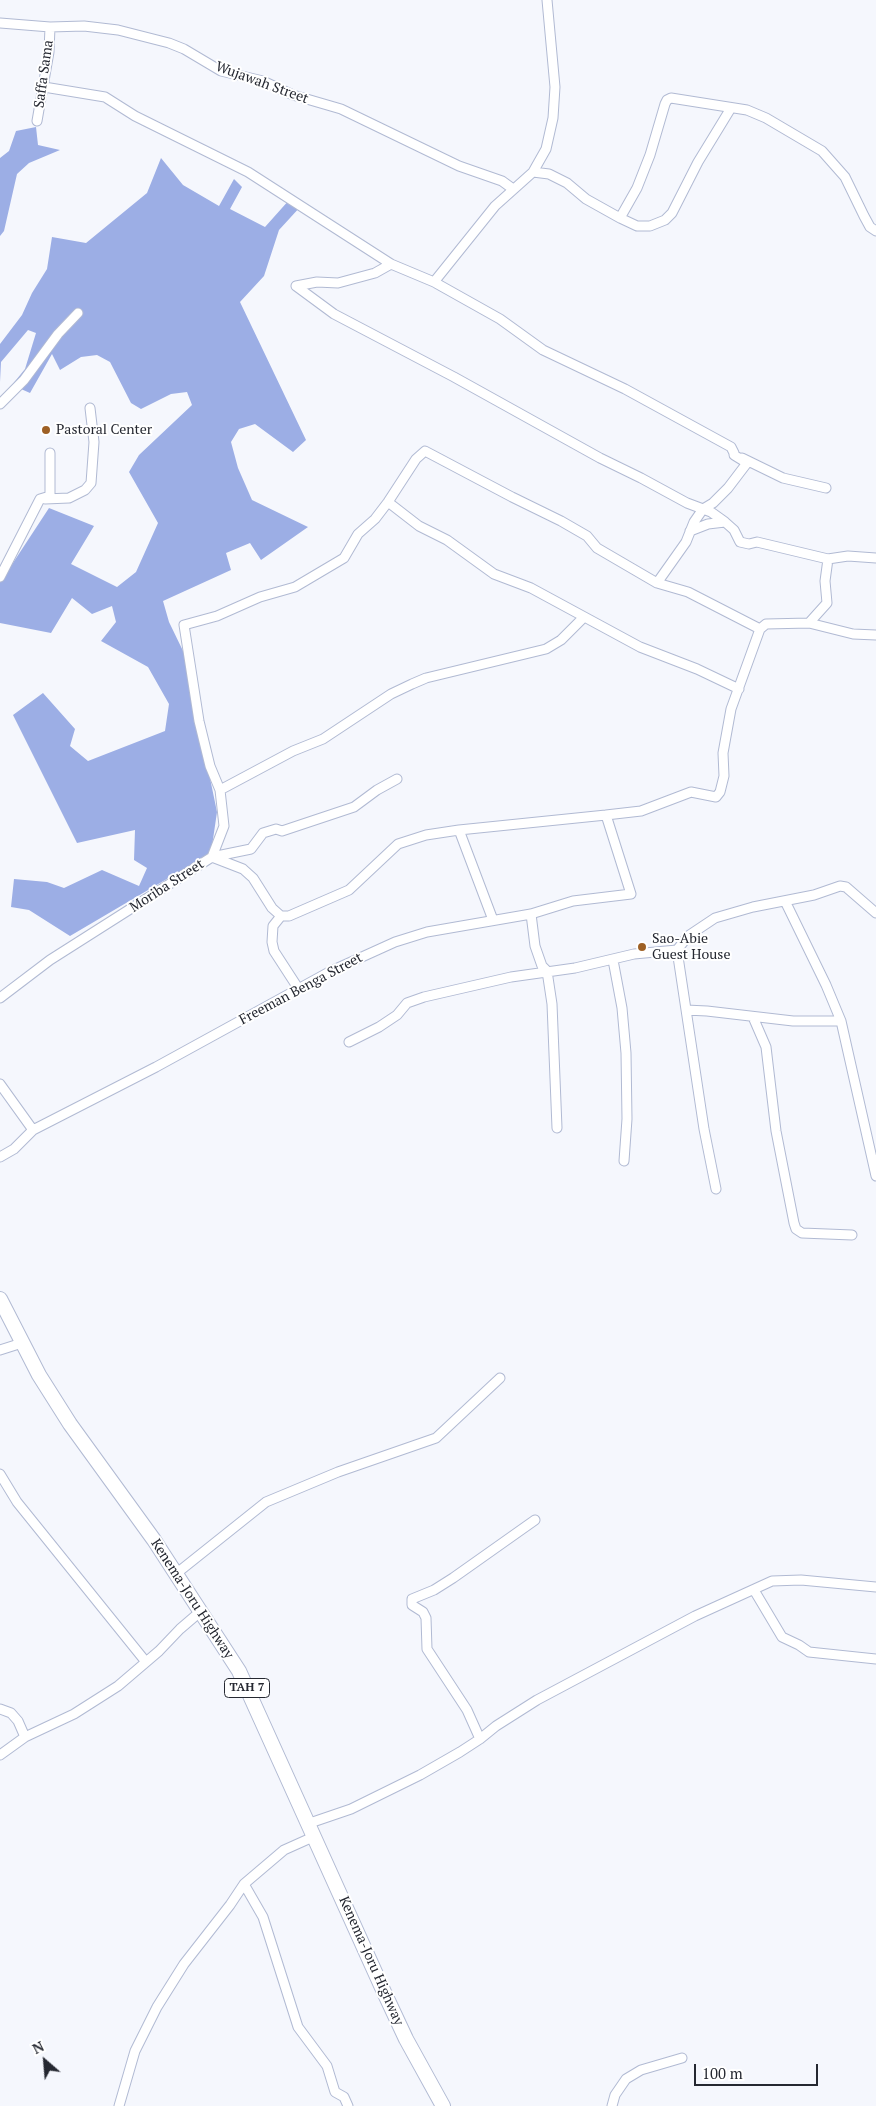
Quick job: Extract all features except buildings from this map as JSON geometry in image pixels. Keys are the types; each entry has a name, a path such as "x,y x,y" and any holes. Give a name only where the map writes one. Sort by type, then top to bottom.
{"highway":[{"name":"Kenema-Joru Highway","path":"0,1299 22,1343 70,1424 177,1573 239,1671 406,2039 443,2106"}],"street":[{"path":"434,282 495,206 533,172 546,149 553,118 555,87 547,0"},
{"name":"Wujawah Street","path":"0,23 84,26 118,30 169,43 184,49 220,70 262,81 292,95 341,109 459,166 502,181 513,189"},
{"name":"Saffa Sama","path":"37,121 44,86 50,26"},
{"path":"44,86 105,98 134,116 248,172 391,264 434,282 500,320 543,350 685,421 731,447 734,455 746,463 728,488 713,503 703,509 686,542 658,583"},
{"path":"620,218 637,188 650,155 667,100 671,98 747,110 766,118 822,151 845,177 870,227 876,231"},
{"path":"533,172 549,174 567,183 586,199 637,226 650,226 665,220 672,213 698,162 731,108"},
{"path":"391,264 375,273 338,283 317,282 296,286 334,314 358,325 600,458 687,503 703,509 725,522 734,530 740,542 749,544 757,542 828,559 848,556 876,558"},
{"path":"0,404 24,380 48,347 78,313"},
{"path":"40,498 70,498 85,490 91,484 94,442 90,408"},
{"path":"760,628 688,592 658,583 597,548 587,536 574,528 426,451 416,459 388,502 358,534 344,558 295,587 260,597 217,616 184,625 198,721 210,766 220,790 224,826 212,857 243,869 253,878 264,898 281,916 289,916 349,890 398,844 426,835 641,811 691,792 716,797 722,788 723,753 731,709 760,628 766,624 809,623 853,634 876,635"},
{"path":"0,576 3,565 40,498 50,496 50,453"},
{"path":"734,453 757,467 783,478 826,488"},
{"path":"388,502 420,526 447,540 494,574 531,588 640,647 696,669 739,689"},
{"path":"690,531 702,526 725,522"},
{"path":"809,623 827,603 825,581 828,559"},
{"path":"220,790 293,751 323,739 391,694 412,684 426,678 546,649 561,640 584,616"},
{"name":"Moriba Street","path":"0,998 57,955 212,857 251,848 263,833 276,829 282,831 354,807 377,790 398,779"},
{"name":"Freeman Benga Street","path":"0,1157 14,1148 33,1130 156,1067 298,988 395,942 427,932 530,914 572,901 631,894 606,815"},
{"path":"459,830 493,920"},
{"path":"349,1042 397,1015 407,1003 424,997 511,977 613,960 634,954 677,950 688,936 715,918 753,907 814,895 840,886 846,887 876,913"},
{"path":"785,901 826,985 841,1021 876,1176"},
{"path":"530,914 535,946 542,966 547,971 552,1004 555,1036 557,1128"},
{"path":"281,916 273,926 272,942 274,951 298,988"},
{"path":"677,950 704,1129 716,1189"},
{"path":"613,960 622,1008 626,1053 627,1119 624,1161"},
{"path":"686,1010 793,1021 841,1021"},
{"path":"752,1017 766,1048 776,1131 796,1228 802,1233 852,1235"},
{"path":"0,1084 33,1130"},
{"path":"0,1350 22,1343"},
{"path":"177,1573 266,1502 338,1472 436,1438 500,1378"},
{"path":"0,1474 17,1502 146,1662"},
{"path":"480,1739 467,1710 428,1650 426,1618 423,1612 412,1605 412,1599 434,1590 453,1578 536,1520"},
{"path":"119,2106 135,2051 157,2007 184,1964 244,1884 265,1864 310,1831 404,1783 480,1739 496,1726 537,1700 695,1616 772,1581 801,1580 876,1587"},
{"path":"754,1590 782,1637 799,1645 808,1652 876,1659"},
{"path":"0,1755 25,1737 85,1707 118,1686 201,1611"},
{"path":"0,1709 11,1713 18,1720 25,1737"},
{"path":"244,1884 263,1917 298,2027 327,2066 335,2092 344,2097 348,2106"},
{"path":"612,2106 615,2095 626,2079 641,2070 682,2058"}],"shaded area":[{"path":"36,127 38,145 60,150 29,163 17,174 4,231 0,236 0,158 9,151 16,131"},
{"path":"161,158 183,185 219,206 234,179 242,187 230,209 265,227 290,199 301,206 279,230 264,276 240,302 306,440 293,452 255,424 239,429 231,442 238,468 252,500 308,527 261,560 250,543 226,553 231,570 163,601 169,622 184,653 217,812 211,853 70,936 29,910 11,907 14,879 47,882 64,888 102,870 139,886 147,868 134,860 135,830 77,843 13,715 43,693 75,729 70,746 88,761 165,731 169,704 148,667 101,641 116,622 112,606 92,614 72,598 51,633 0,623 0,567 7,572 49,508 94,526 71,564 117,587 136,572 158,523 129,472 139,455 192,405 187,392 171,394 141,409 131,403 110,362 97,355 81,357 60,370 52,354 30,393 12,385 25,369 36,333 28,330 1,362 0,382 0,344 22,315 32,293 47,269 52,237 86,243 147,193"}],"place":[{"name":"Pastoral Center","path":"46,430"},
{"name":"Sao-Abie Guest House","path":"642,947"}]}
